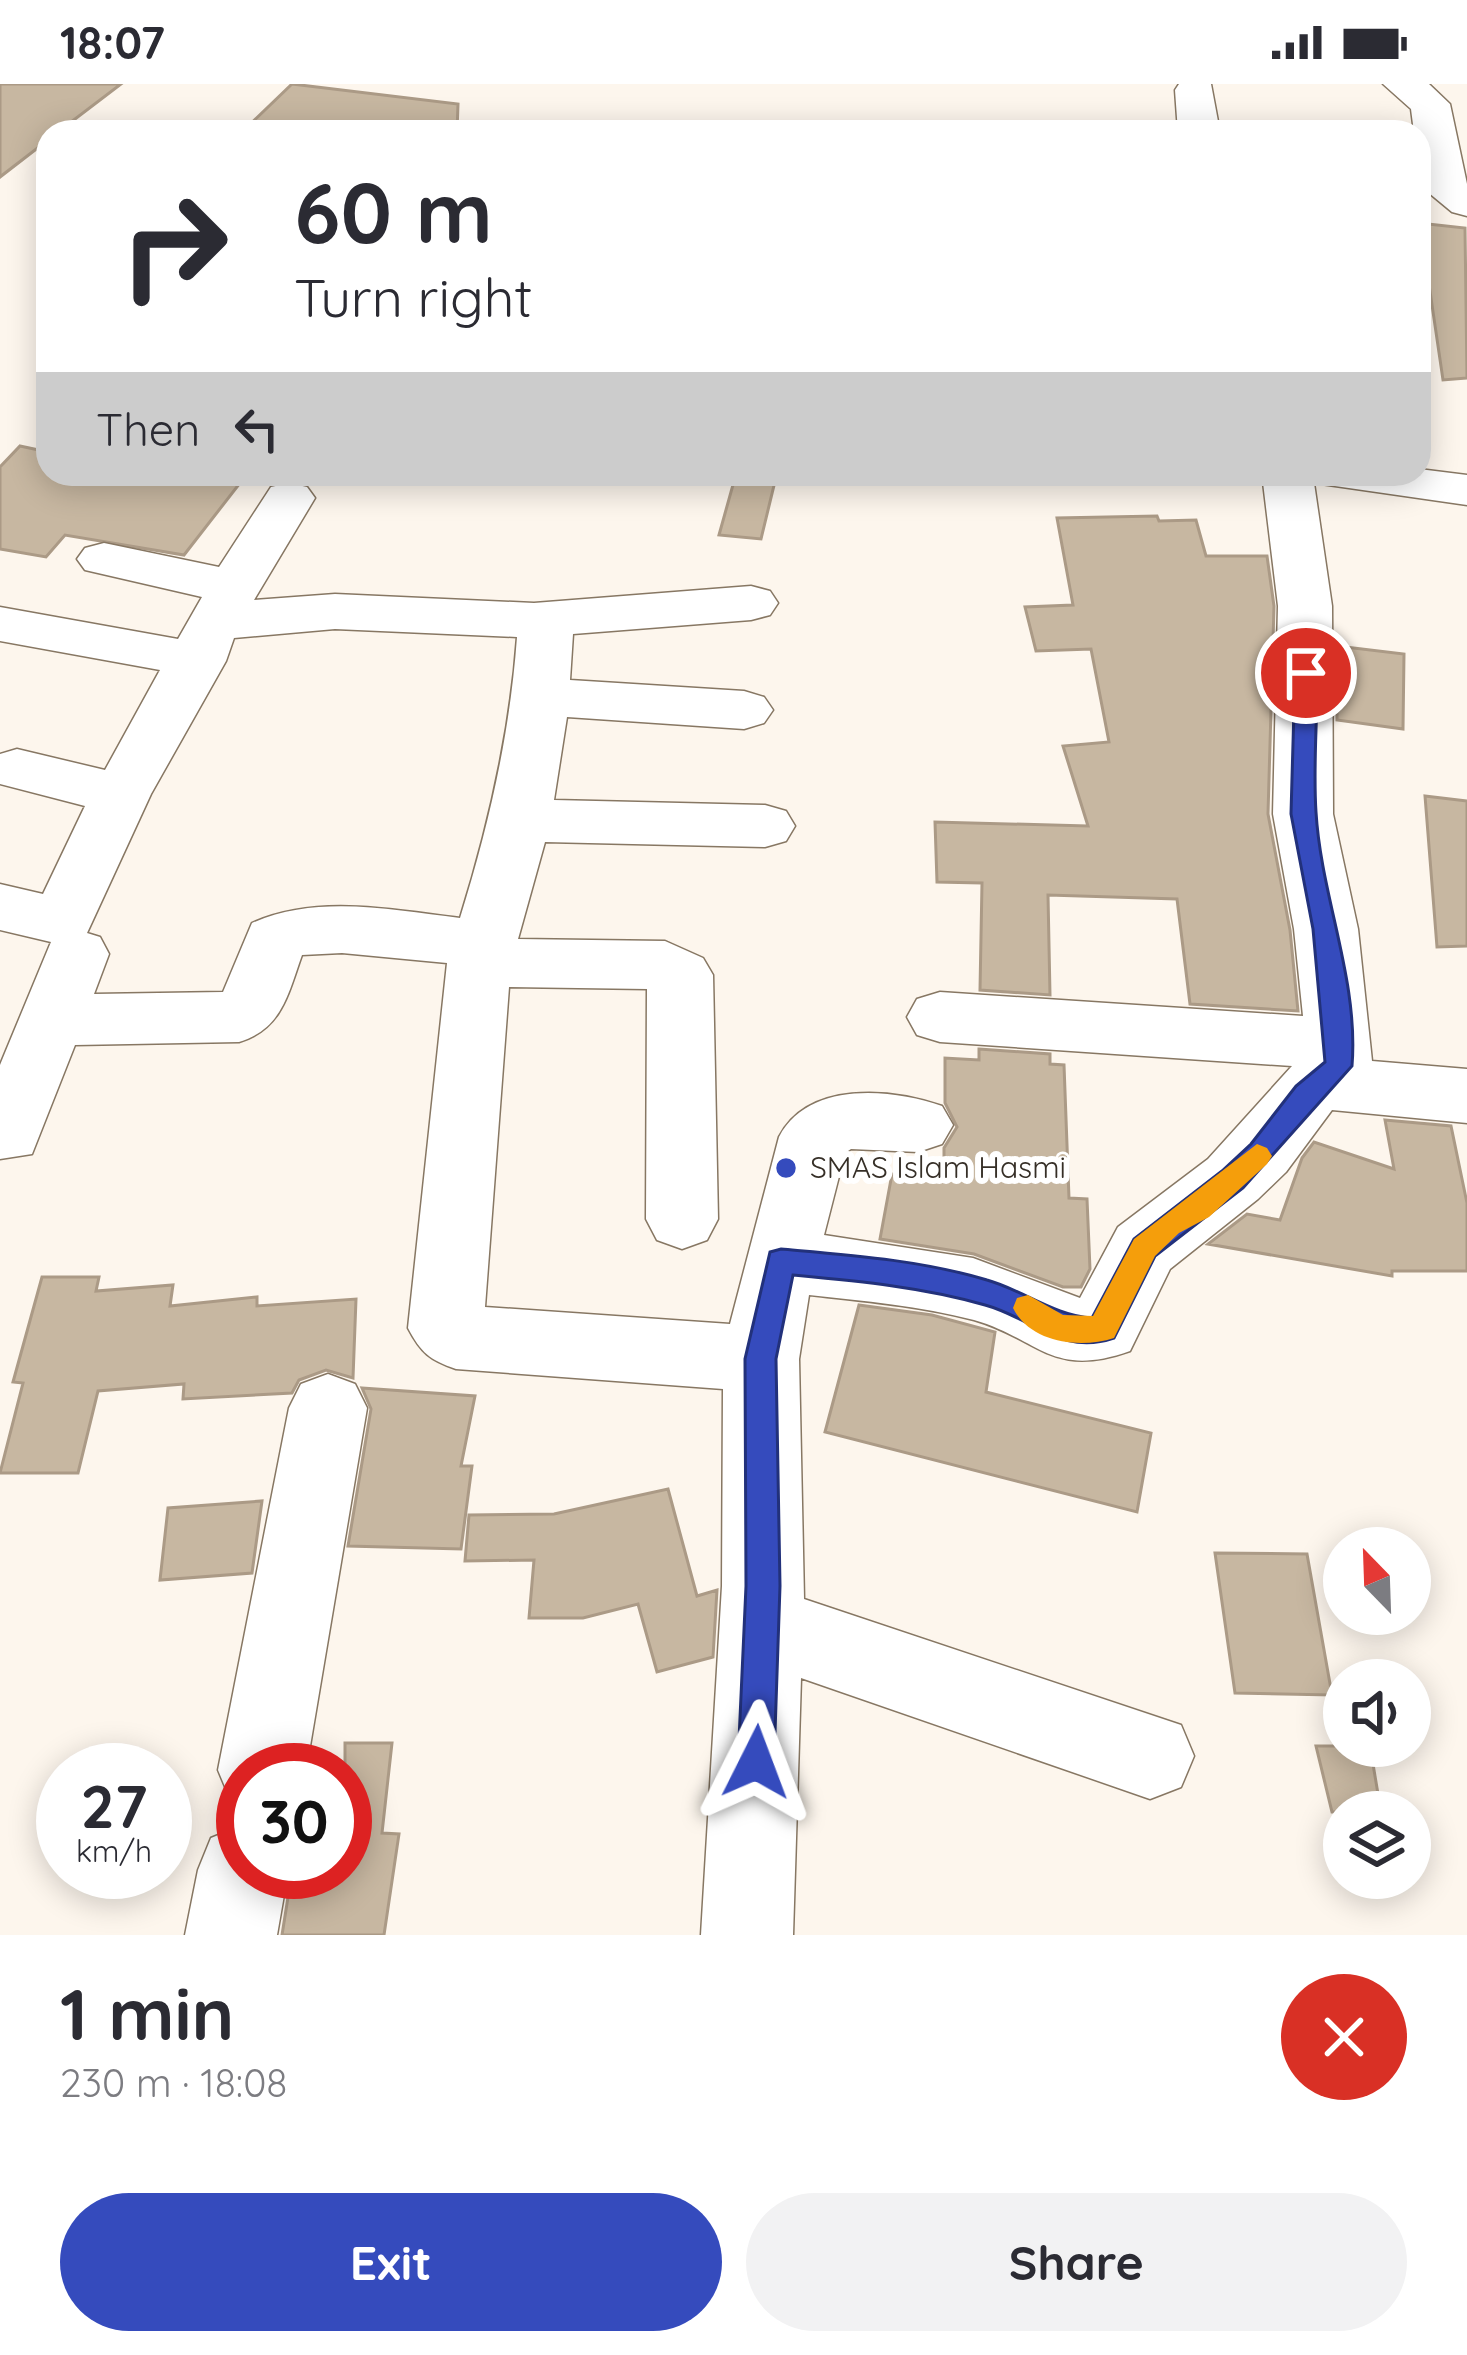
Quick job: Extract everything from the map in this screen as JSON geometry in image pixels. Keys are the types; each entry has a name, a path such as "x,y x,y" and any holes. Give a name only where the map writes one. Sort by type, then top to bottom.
{"street":[{"path":"1403,84 1430,104 1444,188 1467,203"},
{"path":"1195,90 1198,120"},
{"path":"781,1261 865,1269 984,1292 1026,1306 1054,1326 1090,1332 1103,1328 1144,1247 1261,1152 1332,1063 1326,929 1303,814 1305,607 1289,486"},
{"path":"1431,486 1467,490"},
{"path":"0,907 62,922 121,794 289,498"},
{"path":"104,559 207,640"},
{"path":"0,650 207,640 284,613 407,612 534,620 751,603"},
{"path":"534,620 545,632 541,698 520,820 481,954 446,1299 448,1333 761,1359"},
{"path":"0,624 95,638 207,640"},
{"path":"541,698 745,710"},
{"path":"17,769 121,794"},
{"path":"520,820 765,826"},
{"path":"52,1020 239,1017 251,1005 275,940 295,929 322,928 481,954 665,965 680,975 682,1220"},
{"path":"7,1134 77,954"},
{"path":"940,1017 1332,1063 1467,1096"},
{"path":"748,1935 762,1625 761,1359 781,1261 814,1136 832,1124 854,1120 918,1125"},
{"path":"267,1743 328,1408"},
{"path":"762,1625 1150,1756"},
{"path":"231,1935 238,1899"}],"building":[{"path":"0,84 121,84 74,120 36,120 36,149 0,177"},
{"path":"292,84 458,104 457,120 254,120"},
{"path":"1431,224 1465,228 1467,378 1443,380 1431,298"},
{"path":"20,446 36,449 36,486 238,486 184,555 65,535 46,557 0,549 0,467"},
{"path":"733,486 774,486 761,539 719,535"},
{"path":"1157,516 1159,521 1196,520 1206,556 1267,556 1274,606 1268,814 1290,930 1298,1011 1190,1004 1177,899 1048,895 1050,995 980,990 982,883 937,882 935,822 1088,826 1063,746 1109,742 1091,649 1036,651 1025,607 1073,605 1057,518"},
{"path":"1337,646 1404,654 1403,729 1337,720"},
{"path":"1425,796 1467,801 1467,946 1437,947"},
{"path":"979,1049 1050,1054 1050,1064 1064,1065 1069,1198 1087,1199 1090,1269 1081,1287 1063,1287 974,1254 880,1239 892,1174 944,1182 944,1148 957,1127 945,1103 945,1058 979,1060"},
{"path":"1385,1120 1451,1126 1467,1203 1467,1271 1392,1271 1392,1276 1208,1244 1247,1214 1280,1220 1302,1158 1314,1142 1394,1169"},
{"path":"42,1277 99,1277 96,1291 173,1285 170,1306 257,1297 257,1306 356,1299 353,1378 326,1370 299,1380 292,1393 183,1399 184,1384 98,1391 78,1473 0,1473 23,1383 13,1382"},
{"path":"859,1305 932,1315 995,1332 986,1392 1151,1433 1137,1512 825,1432"},
{"path":"362,1388 475,1396 461,1466 472,1466 461,1549 348,1546 371,1409"},
{"path":"668,1489 697,1596 717,1590 713,1657 657,1672 638,1604 583,1618 529,1618 534,1560 465,1561 469,1515 554,1514"},
{"path":"262,1501 252,1573 160,1580 168,1508"},
{"path":"1215,1553 1307,1554 1326,1659 1323,1695 1235,1693"},
{"path":"372,1743 392,1743 382,1833 399,1834 384,1935 282,1935 288,1899 372,1899"},
{"path":"1316,1746 1323,1746 1323,1767 1374,1767 1378,1791 1327,1791"}],"slow traffic":[{"path":"1028,1308 1054,1326 1072,1331 1103,1328 1144,1247 1168,1225 1199,1208 1257,1156"}],"place":[{"name":"SMAS Islam Hasmi","path":"786,1168"}],"route":[{"path":"756,1762 763,1586 761,1359 781,1261 865,1269 984,1292 1026,1306 1054,1326 1090,1332 1103,1328 1144,1247 1233,1179 1261,1152 1286,1115 1338,1066 1340,1044 1326,929 1303,814 1306,673"}]}
